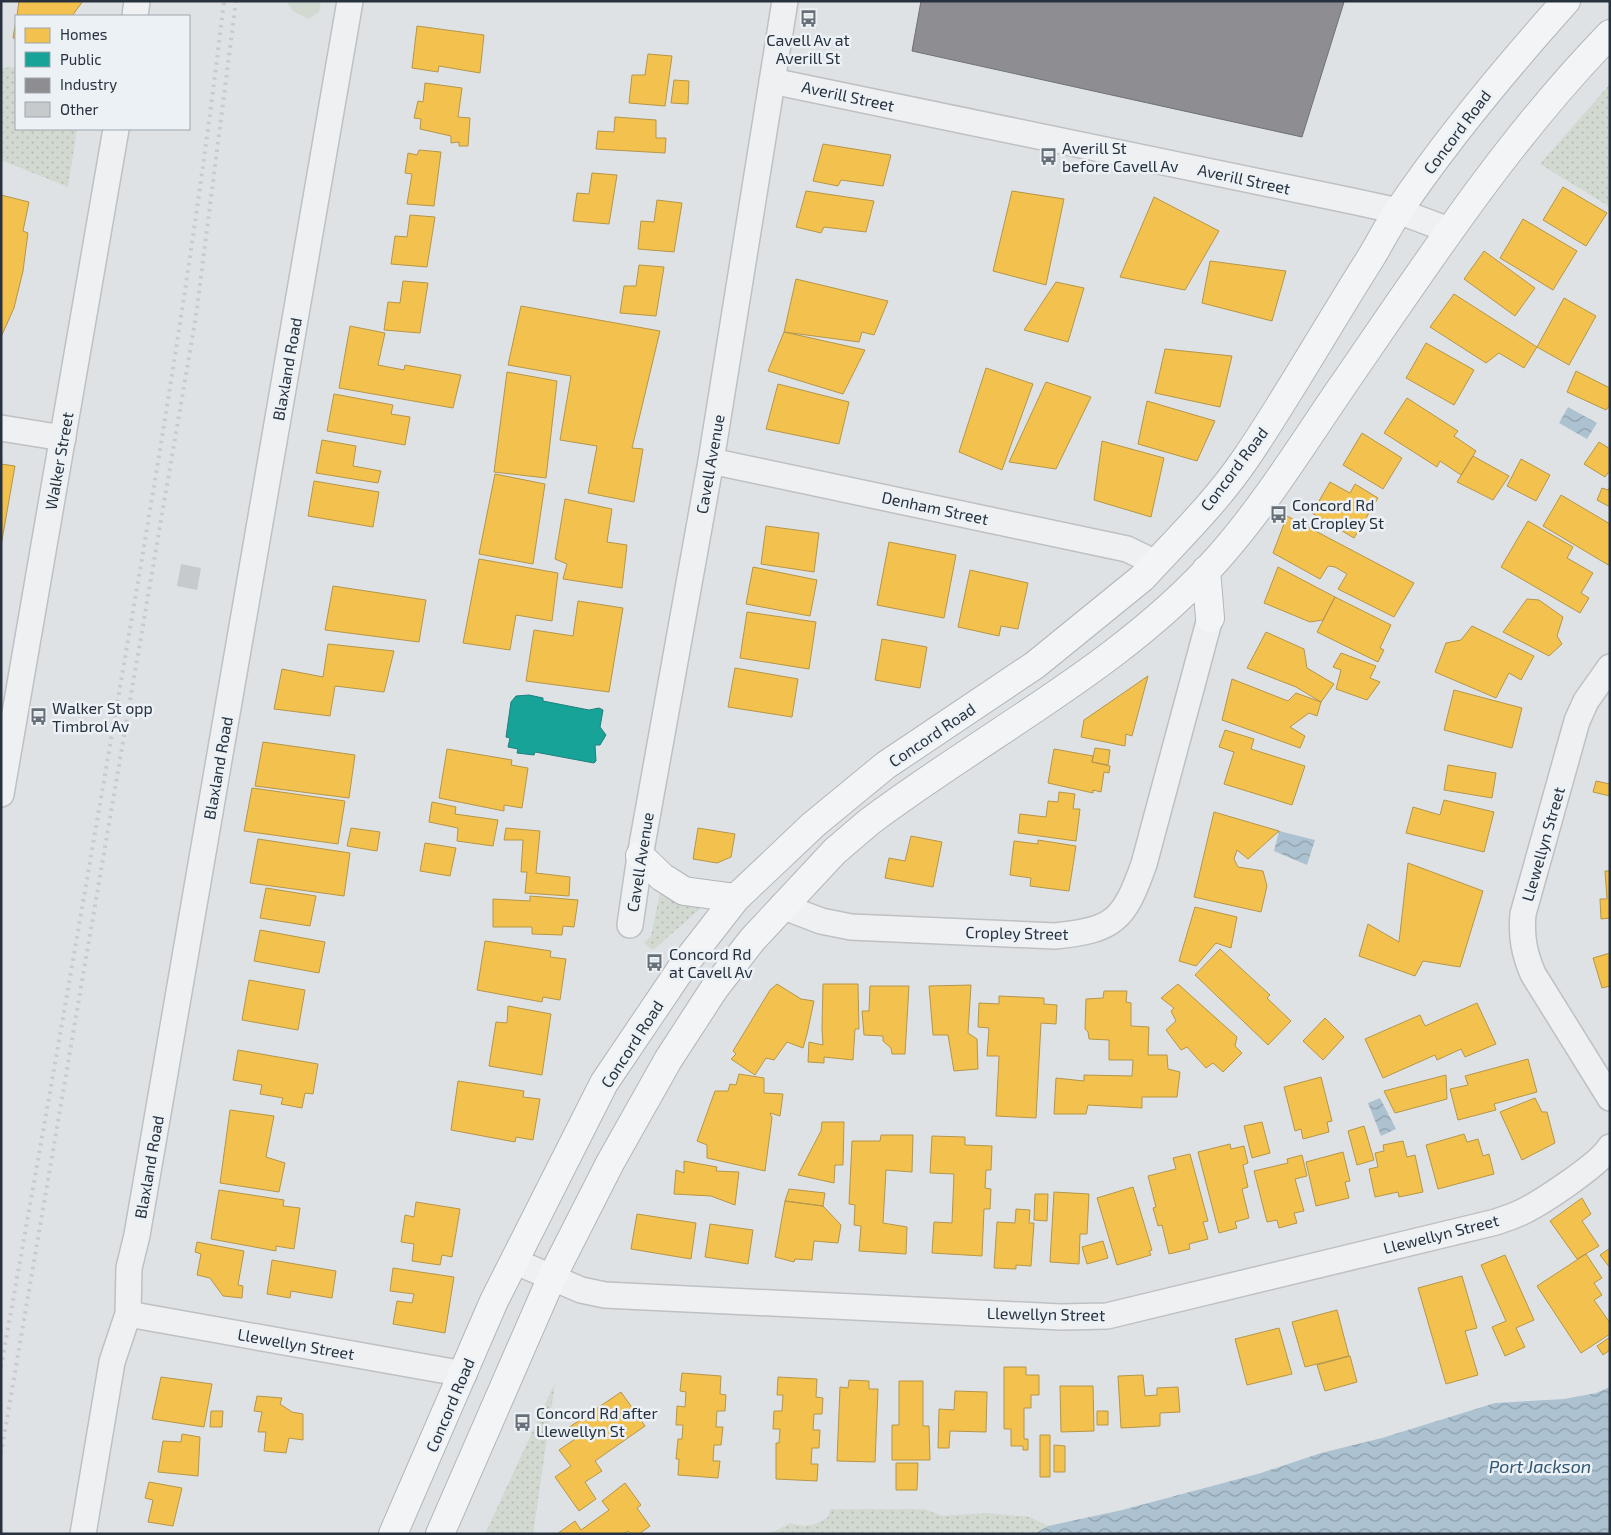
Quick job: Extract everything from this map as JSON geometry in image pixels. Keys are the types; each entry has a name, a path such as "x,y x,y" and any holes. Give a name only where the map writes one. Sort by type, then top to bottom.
{"highway":[{"name":"Concord Road","path":"393,1534 514,1261 604,1083 683,966 736,898 813,825 886,765 1035,665 1142,578 1222,490 1246,459 1301,373 1398,211 1465,119 1508,66 1566,1"},
{"path":"440,1534 552,1277 610,1164 668,1060 714,989 782,906 835,851 869,822 1103,660 1169,606 1219,557 1281,476 1449,230 1538,112 1610,34"},
{"path":"1206,570 1210,618"},
{"path":"640,856 662,876 684,891 736,898"}],"street":[{"path":"135,15 137,1"},
{"name":"Blaxland Road","path":"83,1534 112,1362 128,1314 129,1268 137,1234 190,933 350,1"},
{"name":"Cavell Avenue","path":"630,925 640,856 711,461 785,1"},
{"name":"Averill Street","path":"772,81 1398,211 1449,230"},
{"name":"Walker Street","path":"1,794 7,721 63,438 116,130"},
{"path":"1,428 63,438"},
{"name":"Denham Street","path":"711,461 1127,549 1156,562"},
{"name":"Cropley Street","path":"782,906 821,921 851,927 1055,936 1083,933 1106,926 1123,912 1134,891 1144,864 1210,618"},
{"name":"Llewellyn Street","path":"1610,667 1586,701 1577,721 1523,914 1521,934 1524,954 1533,974 1610,1098"},
{"name":"Llewellyn Street","path":"514,1261 588,1292 605,1295 1051,1316 1107,1316 1496,1222 1522,1212 1555,1191 1597,1162 1610,1147"},
{"name":"Llewellyn Street","path":"128,1314 464,1374"}],"shaded area":[{"path":"286,1 321,1 319,12 308,19 293,11"},
{"path":"15,67 15,130 77,130 68,187 1,160 1,68"},
{"path":"1610,84 1610,207 1540,164"},
{"path":"663,890 698,905 700,909 653,950 644,943 651,936 660,893"},
{"path":"555,1383 533,1534 485,1534"},
{"path":"830,1509 923,1509 943,1516 987,1513 1030,1517 1048,1526 1034,1534 770,1534 790,1523 805,1526 819,1522 828,1517"}],"water":[{"path":"1568,407 1597,423 1587,439 1559,423"},
{"path":"1279,831 1315,840 1307,865 1274,851"},
{"path":"1380,1098 1396,1129 1381,1136 1368,1103"},
{"name":"Port Jackson","path":"1610,1387 1610,1534 1034,1534 1048,1526 1122,1510 1261,1473 1321,1453 1382,1438 1495,1403 1564,1399 1596,1393"}],"building: Homes":[{"path":"19,1 83,1 73,15 17,15"},
{"path":"417,26 484,35 480,73 439,66 438,72 412,68"},
{"path":"648,54 672,56 665,106 629,103 632,75 645,75"},
{"path":"674,80 689,81 688,104 671,103"},
{"path":"425,83 462,88 458,117 470,118 468,146 459,146 459,142 451,143 451,136 420,129 421,119 414,118 418,101 423,102"},
{"path":"615,117 656,120 656,138 666,138 665,153 596,149 598,131 614,132"},
{"path":"823,144 891,155 883,186 841,180 838,186 813,181"},
{"path":"419,150 441,152 434,206 407,204 412,174 405,173 408,153 417,155"},
{"path":"592,173 617,175 609,224 573,221 577,193 589,194"},
{"path":"1563,187 1607,213 1586,246 1543,220"},
{"path":"806,191 874,201 866,232 824,227 821,233 796,227"},
{"path":"1012,191 1064,199 1046,285 993,271"},
{"path":"1,195 29,202 23,231 28,233 23,271 14,308 1,337"},
{"path":"1154,197 1219,231 1185,290 1120,277"},
{"path":"657,200 682,203 674,252 638,249 641,221 654,222"},
{"path":"410,215 435,217 427,267 391,264 395,236 407,237"},
{"path":"1523,219 1577,251 1553,290 1500,258"},
{"path":"1484,251 1535,288 1515,316 1464,279"},
{"path":"1210,261 1286,271 1272,321 1202,303"},
{"path":"639,265 664,267 656,316 620,313 624,286 636,286"},
{"path":"796,279 888,301 874,335 862,332 859,342 784,332"},
{"path":"403,281 428,283 420,333 384,330 388,302 400,303"},
{"path":"1056,282 1084,288 1068,342 1024,330"},
{"path":"1454,294 1537,347 1524,368 1499,353 1486,363 1430,327"},
{"path":"1564,298 1596,316 1569,365 1537,347"},
{"path":"521,306 660,331 632,448 643,449 634,502 588,493 597,446 560,440 571,376 508,365"},
{"path":"350,326 385,333 378,365 404,370 405,365 461,375 453,408 339,388"},
{"path":"784,332 865,350 843,394 768,371"},
{"path":"1426,343 1474,370 1454,405 1406,378"},
{"path":"1165,349 1232,356 1220,407 1155,393"},
{"path":"986,368 1033,384 1002,470 959,452"},
{"path":"1576,371 1610,388 1610,405 1606,410 1567,392"},
{"path":"507,372 557,381 546,478 494,472"},
{"path":"1046,382 1091,397 1056,469 1009,462"},
{"path":"778,384 849,402 839,444 766,429"},
{"path":"334,394 393,405 391,414 410,417 405,445 327,431"},
{"path":"1407,398 1458,431 1454,436 1476,451 1461,475 1440,461 1437,467 1384,433"},
{"path":"1147,401 1215,421 1197,461 1138,444"},
{"path":"1362,433 1402,458 1383,489 1343,465"},
{"path":"322,440 356,446 353,466 381,471 378,483 316,473"},
{"path":"1102,441 1164,458 1151,517 1094,500"},
{"path":"1599,442 1610,449 1610,470 1605,477 1584,464"},
{"path":"1473,456 1509,476 1493,500 1457,482"},
{"path":"1521,459 1550,475 1536,501 1507,486"},
{"path":"1,464 15,466 1,546"},
{"path":"495,474 545,484 533,564 479,554"},
{"path":"314,481 379,492 373,527 308,516"},
{"path":"1330,482 1350,493 1355,484 1378,498 1354,538 1312,513"},
{"path":"1610,487 1610,507 1597,500 1602,488 1608,490"},
{"path":"1561,495 1610,524 1610,566 1543,526"},
{"path":"565,499 612,509 607,542 627,545 622,588 563,579 567,564 555,559"},
{"path":"1287,516 1414,583 1394,617 1338,589 1347,574 1335,567 1328,566 1320,579 1273,553"},
{"path":"1528,521 1573,547 1567,558 1593,573 1581,593 1589,598 1580,613 1501,567"},
{"path":"766,526 819,533 814,572 761,564"},
{"path":"889,542 956,555 944,618 877,605"},
{"path":"479,559 558,573 552,621 516,615 510,650 463,643"},
{"path":"753,567 817,580 810,616 746,604"},
{"path":"1278,567 1335,597 1323,620 1310,622 1264,603"},
{"path":"970,570 1028,583 1018,629 1001,626 999,636 958,627"},
{"path":"333,586 426,600 419,642 325,630"},
{"path":"1335,597 1391,625 1380,648 1384,650 1378,662 1317,632"},
{"path":"1527,599 1539,600 1563,617 1557,636 1562,644 1549,656 1503,632"},
{"path":"578,601 623,608 609,692 526,681 534,630 573,636"},
{"path":"747,612 816,622 809,669 740,658"},
{"path":"1472,626 1534,656 1521,680 1509,673 1496,698 1435,672 1446,643 1461,640"},
{"path":"1266,632 1304,649 1307,668 1334,684 1321,702 1296,687 1247,668"},
{"path":"882,639 927,647 920,688 875,680"},
{"path":"328,644 394,651 384,692 335,686 330,716 274,709 282,669 323,677"},
{"path":"1341,653 1376,666 1370,678 1380,682 1367,700 1336,689 1341,670 1333,667"},
{"path":"735,668 798,679 792,717 728,707"},
{"path":"1148,676 1132,736 1126,734 1125,746 1081,737 1084,720"},
{"path":"1232,679 1288,701 1296,693 1321,702 1317,716 1309,713 1290,727 1305,736 1300,748 1222,720"},
{"path":"1454,690 1522,708 1512,748 1444,730"},
{"path":"1225,730 1254,739 1251,749 1305,766 1292,805 1224,784 1234,752 1219,747"},
{"path":"263,742 355,755 349,798 255,786"},
{"path":"1095,748 1110,750 1108,765 1092,762"},
{"path":"447,749 512,760 511,765 528,768 522,808 504,805 504,811 439,798"},
{"path":"1054,749 1093,756 1092,762 1110,766 1109,773 1104,772 1101,792 1093,790 1093,793 1048,783"},
{"path":"1448,765 1496,773 1492,798 1444,790"},
{"path":"1596,781 1610,784 1610,796 1593,792"},
{"path":"252,788 345,801 338,844 244,831"},
{"path":"1059,792 1075,794 1073,809 1080,809 1076,841 1018,833 1020,814 1046,817 1048,801 1058,802"},
{"path":"1444,800 1494,812 1484,852 1406,833 1413,807 1440,815"},
{"path":"432,802 456,807 455,814 498,820 493,846 457,841 458,828 429,822"},
{"path":"1214,812 1279,831 1248,859 1237,850 1234,859 1238,867 1263,871 1267,886 1261,912 1194,897"},
{"path":"351,828 380,832 377,851 347,846"},
{"path":"506,828 540,831 536,873 570,877 569,896 525,893 527,872 521,872 523,840 504,840"},
{"path":"698,828 735,834 731,857 717,863 693,859"},
{"path":"911,836 942,842 933,887 885,878 889,858 905,861"},
{"path":"258,839 350,853 344,896 250,883"},
{"path":"1038,840 1076,846 1069,891 1030,886 1031,878 1010,875 1014,841 1038,844"},
{"path":"425,843 456,848 450,876 420,871"},
{"path":"1408,863 1483,891 1460,967 1423,961 1415,976 1359,956 1368,924 1399,942"},
{"path":"1605,871 1610,871 1610,918 1601,919 1600,899 1607,899"},
{"path":"266,888 316,896 310,926 260,918"},
{"path":"530,896 578,900 574,927 563,926 562,935 532,934 532,927 493,927 493,899 530,901"},
{"path":"1195,907 1237,917 1231,948 1216,943 1196,966 1179,961"},
{"path":"260,930 325,942 319,973 254,961"},
{"path":"485,941 551,951 550,957 566,959 560,1000 543,997 542,1002 477,990"},
{"path":"1220,949 1270,995 1267,998 1291,1021 1268,1045 1195,975"},
{"path":"1610,953 1610,986 1602,988 1593,958"},
{"path":"249,980 305,990 298,1030 242,1020"},
{"path":"777,984 801,999 814,1001 807,1034 803,1048 787,1042 774,1060 766,1058 755,1075 731,1059 736,1054 733,1051 770,990"},
{"path":"823,984 858,984 859,1029 855,1029 853,1060 824,1057 824,1063 808,1062 809,1042 823,1045"},
{"path":"1178,984 1237,1037 1235,1046 1242,1053 1223,1072 1213,1063 1206,1068 1187,1047 1181,1050 1166,1030 1176,1021 1171,1011 1174,1008 1161,998"},
{"path":"971,985 968,1033 977,1039 978,1069 954,1071 948,1035 933,1035 929,986"},
{"path":"870,986 909,986 905,1054 892,1054 891,1048 883,1041 883,1036 864,1035 862,1011 869,1011"},
{"path":"1104,991 1127,991 1126,1002 1131,1003 1131,1026 1149,1027 1148,1055 1167,1055 1168,1069 1180,1072 1177,1097 1142,1097 1142,1108 1088,1105 1086,1114 1054,1114 1056,1078 1084,1081 1084,1075 1132,1076 1133,1060 1109,1060 1109,1040 1089,1039 1088,1032 1085,1029 1086,999 1103,998"},
{"path":"999,996 1044,998 1044,1004 1057,1005 1056,1024 1041,1023 1036,1118 996,1116 999,1056 987,1056 989,1028 978,1027 979,1003 999,1004"},
{"path":"1477,1003 1496,1044 1465,1057 1461,1049 1437,1060 1435,1055 1383,1078 1365,1039 1420,1015 1425,1026"},
{"path":"508,1006 551,1014 542,1075 489,1066 496,1022 507,1023"},
{"path":"1325,1018 1344,1037 1323,1060 1303,1041"},
{"path":"238,1050 318,1064 313,1094 305,1093 302,1108 281,1104 283,1098 260,1094 262,1085 233,1080"},
{"path":"1528,1059 1537,1092 1494,1104 1496,1110 1458,1120 1450,1089 1468,1085 1465,1076"},
{"path":"739,1074 764,1078 764,1093 783,1094 780,1116 770,1113 772,1118 765,1171 707,1158 707,1145 697,1141 715,1091 728,1091 730,1084 736,1085"},
{"path":"1446,1075 1447,1099 1395,1113 1384,1091"},
{"path":"1321,1077 1332,1121 1327,1122 1329,1132 1303,1139 1301,1129 1295,1131 1284,1087"},
{"path":"458,1081 524,1091 523,1097 540,1099 533,1140 516,1137 515,1142 451,1130"},
{"path":"1535,1098 1542,1112 1547,1112 1555,1143 1522,1160 1500,1112"},
{"path":"230,1110 274,1116 266,1157 285,1163 279,1192 220,1183"},
{"path":"822,1122 844,1122 843,1165 835,1165 834,1183 798,1175 821,1131"},
{"path":"1262,1122 1270,1153 1252,1158 1244,1126"},
{"path":"1364,1126 1374,1160 1357,1165 1348,1131"},
{"path":"1464,1134 1467,1142 1478,1139 1483,1156 1489,1154 1494,1174 1438,1189 1426,1145"},
{"path":"881,1135 913,1135 912,1172 886,1170 883,1223 907,1227 906,1254 859,1251 861,1226 854,1225 855,1205 849,1204 852,1141 880,1141"},
{"path":"932,1136 965,1137 965,1145 992,1146 991,1170 986,1170 985,1188 991,1189 990,1209 984,1209 982,1256 932,1253 934,1222 952,1223 954,1174 930,1173"},
{"path":"1403,1141 1407,1157 1415,1155 1423,1192 1399,1197 1398,1192 1375,1197 1369,1169 1378,1167 1375,1153 1384,1151 1383,1145"},
{"path":"1230,1144 1231,1149 1244,1146 1248,1163 1243,1165 1248,1187 1242,1189 1249,1218 1235,1222 1237,1228 1219,1233 1198,1152"},
{"path":"1343,1152 1350,1181 1345,1182 1349,1198 1316,1206 1306,1162"},
{"path":"1190,1154 1208,1221 1203,1222 1208,1239 1189,1244 1190,1249 1169,1254 1162,1225 1158,1226 1153,1208 1156,1207 1148,1176 1176,1169 1173,1158"},
{"path":"1302,1155 1307,1176 1295,1179 1304,1211 1294,1213 1297,1223 1279,1228 1277,1220 1267,1222 1254,1171 1288,1163 1287,1159"},
{"path":"684,1161 717,1167 716,1171 739,1172 735,1205 711,1196 674,1194 676,1170 684,1173"},
{"path":"1133,1187 1152,1250 1149,1251 1151,1255 1117,1265 1097,1198"},
{"path":"789,1189 825,1193 823,1206 785,1201"},
{"path":"219,1190 284,1200 283,1206 300,1208 294,1249 276,1246 276,1251 211,1239"},
{"path":"1054,1192 1089,1194 1087,1234 1080,1234 1079,1264 1050,1262"},
{"path":"1035,1194 1048,1194 1047,1221 1034,1220"},
{"path":"1582,1198 1591,1214 1582,1221 1599,1246 1577,1259 1550,1221"},
{"path":"785,1201 823,1206 841,1225 838,1243 814,1241 812,1260 795,1259 794,1262 775,1257"},
{"path":"416,1202 460,1209 452,1257 442,1255 440,1265 412,1261 414,1244 401,1242 405,1215 414,1217"},
{"path":"1016,1209 1030,1210 1029,1223 1034,1223 1031,1266 1016,1265 1016,1269 994,1268 997,1222 1015,1223"},
{"path":"637,1214 696,1223 691,1259 631,1249"},
{"path":"710,1224 753,1230 748,1264 705,1257"},
{"path":"1103,1241 1108,1258 1087,1264 1082,1247"},
{"path":"197,1242 244,1251 238,1285 243,1286 242,1298 223,1296 210,1278 197,1275 201,1254 195,1252"},
{"path":"1610,1248 1610,1268 1600,1255"},
{"path":"1586,1254 1602,1278 1594,1283 1602,1295 1594,1300 1610,1323 1610,1334 1581,1353 1537,1286"},
{"path":"1505,1255 1534,1320 1516,1328 1525,1347 1505,1356 1492,1327 1506,1321 1481,1265"},
{"path":"272,1260 336,1271 332,1298 291,1291 290,1298 267,1294"},
{"path":"393,1268 454,1277 445,1333 393,1324 397,1301 412,1303 414,1294 390,1291"},
{"path":"1462,1276 1477,1328 1465,1331 1478,1375 1446,1384 1418,1288"},
{"path":"1337,1310 1349,1356 1305,1367 1292,1322"},
{"path":"1279,1328 1292,1374 1247,1385 1235,1339"},
{"path":"1610,1337 1610,1350 1603,1355 1597,1346"},
{"path":"1350,1356 1357,1382 1325,1391 1317,1365"},
{"path":"1004,1367 1026,1367 1026,1375 1039,1375 1039,1395 1031,1395 1031,1408 1024,1408 1024,1439 1028,1439 1028,1450 1023,1450 1023,1446 1011,1446 1011,1429 1004,1429"},
{"path":"682,1373 721,1376 720,1394 726,1395 725,1411 717,1411 716,1427 723,1427 721,1445 714,1445 713,1461 720,1461 718,1478 678,1475 679,1459 676,1459 678,1439 682,1439 683,1425 676,1425 677,1406 685,1407 686,1392 680,1391"},
{"path":"1143,1375 1145,1396 1157,1395 1157,1388 1178,1387 1180,1412 1160,1413 1160,1426 1121,1428 1118,1376"},
{"path":"161,1377 212,1384 204,1427 152,1419"},
{"path":"778,1377 817,1379 816,1397 823,1398 822,1414 814,1414 813,1430 820,1430 819,1448 812,1448 811,1464 818,1464 817,1481 776,1479 776,1443 779,1443 780,1429 773,1429 774,1411 782,1411 783,1395 777,1395"},
{"path":"849,1380 869,1381 869,1389 878,1389 875,1462 837,1461 840,1387 848,1388"},
{"path":"899,1381 923,1381 923,1426 929,1426 930,1460 892,1460 892,1425 899,1425"},
{"path":"1060,1386 1093,1386 1094,1431 1061,1432"},
{"path":"955,1391 987,1392 986,1432 950,1431 949,1448 938,1448 939,1409 954,1410"},
{"path":"621,1392 645,1426 595,1461 602,1471 585,1482 596,1499 579,1511 555,1477 571,1466 559,1450 575,1439 568,1428"},
{"path":"257,1396 282,1398 280,1404 292,1412 303,1414 303,1440 289,1438 286,1453 264,1451 266,1432 258,1432 262,1412 254,1411"},
{"path":"211,1411 223,1411 222,1427 210,1427"},
{"path":"1097,1411 1108,1411 1108,1425 1097,1425"},
{"path":"182,1434 200,1437 198,1476 158,1472 163,1441 181,1442"},
{"path":"1040,1435 1050,1435 1050,1477 1040,1477"},
{"path":"1054,1445 1065,1446 1065,1472 1054,1472"},
{"path":"896,1463 918,1463 917,1490 896,1490"},
{"path":"149,1482 182,1488 173,1526 148,1522 153,1500 145,1498"},
{"path":"625,1483 641,1505 637,1508 650,1526 639,1534 631,1534 628,1531 623,1534 557,1534 575,1521 581,1530 609,1510 602,1501"}],"building: Public":[{"path":"529,695 543,698 543,701 589,710 599,708 603,710 600,727 606,735 600,745 595,745 596,761 594,763 535,752 534,755 517,753 518,749 508,747 510,738 506,737 511,702 516,696"}],"building: Industry":[{"path":"921,1 1344,2 1302,137 912,51"}],"building: Other":[{"path":"181,564 201,568 197,590 177,586"}],"railway":[{"path":"1,1367 160,449 201,181 224,1"},
{"path":"1,1454 196,316 236,1"}],"place":[{"name":"Cavell Av at Averill St","path":"808,18"},
{"name":"Averill St before Cavell Av","path":"1048,157"},
{"name":"Concord Rd at Cropley St","path":"1278,514"},
{"name":"Walker St opp Timbrol Av","path":"38,717"},
{"name":"Concord Rd at Cavell Av","path":"655,963"},
{"name":"Concord Rd after Llewellyn St","path":"522,1422"}]}
